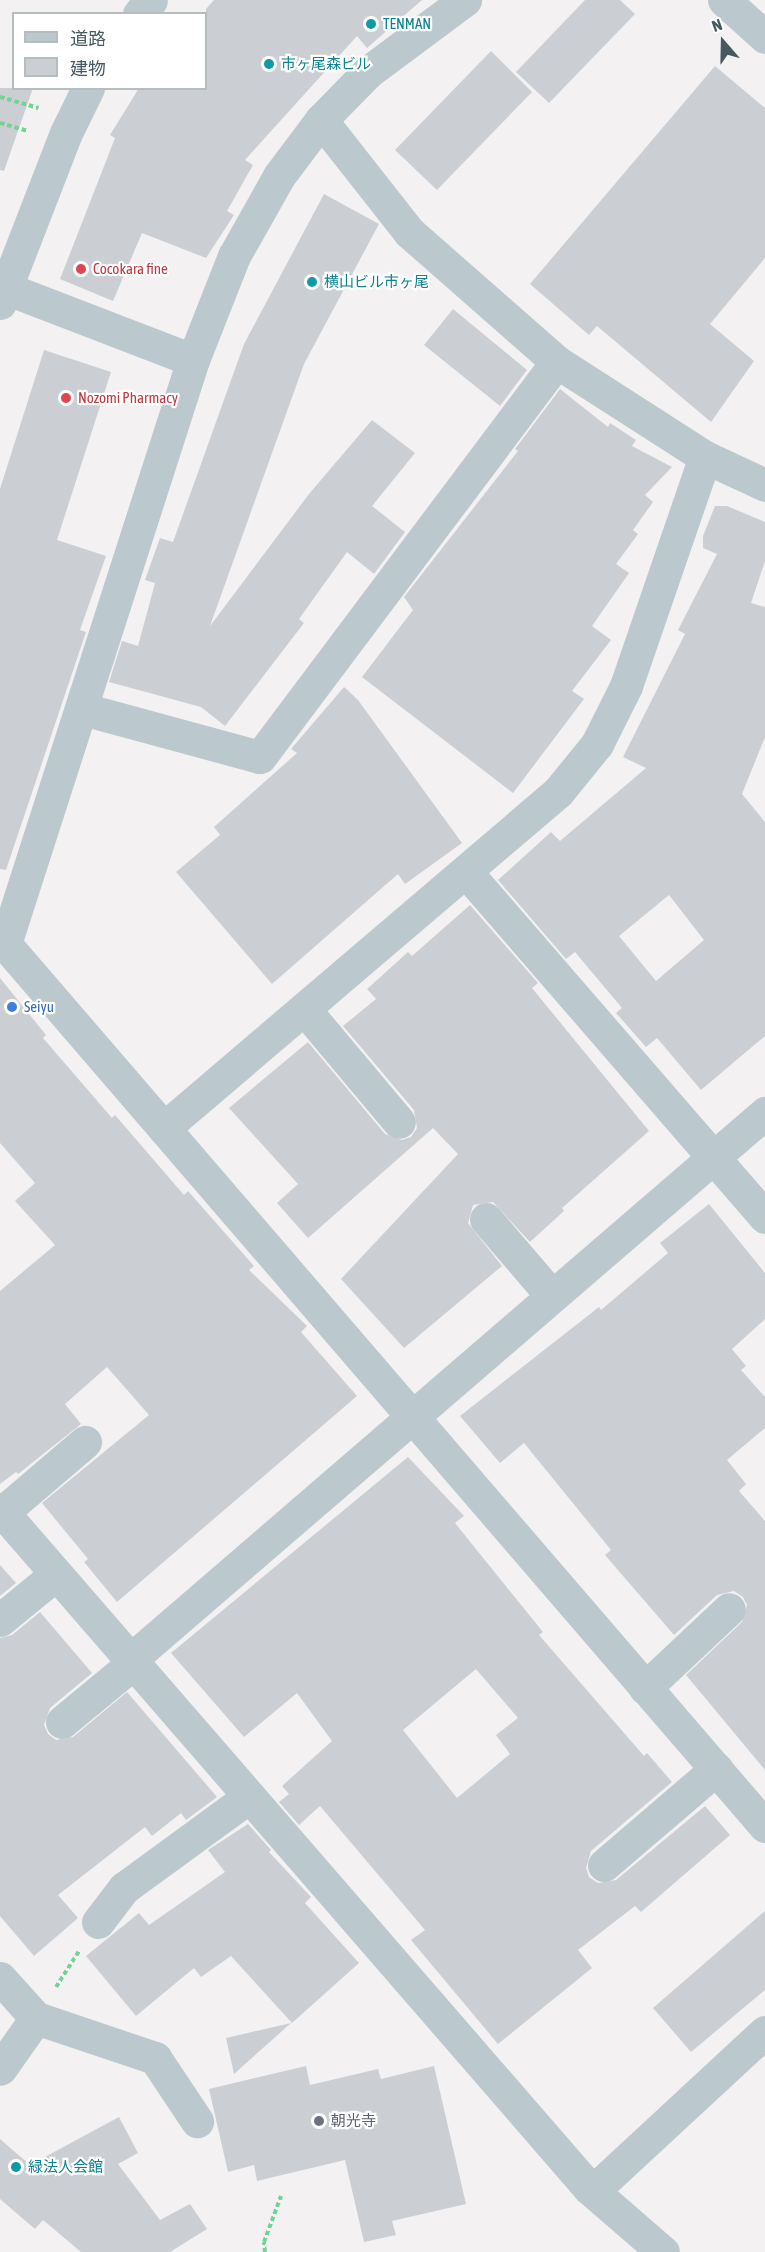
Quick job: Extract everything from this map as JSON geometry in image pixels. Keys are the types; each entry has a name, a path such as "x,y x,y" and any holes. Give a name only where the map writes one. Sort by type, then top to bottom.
{"street":[{"path":"142,12 151,0"},
{"path":"465,0 368,72 321,120 279,176 234,256 193,360 83,708 3,941 765,1826"},
{"path":"724,0 765,37"},
{"path":"87,90 66,133 3,296 193,360"},
{"path":"321,120 409,232 557,362 705,457 765,485"},
{"path":"83,708 260,757 557,362"},
{"path":"164,1128 467,873 558,792 597,744 626,686 705,457"},
{"path":"467,873 765,1217"},
{"path":"304,1010 399,1122"},
{"path":"62,1722 765,1113"},
{"path":"486,1220 552,1296"},
{"path":"85,1442 2,1511 130,1662 593,2192 663,2252"},
{"path":"0,1620 55,1575"},
{"path":"645,1688 729,1609"},
{"path":"604,1865 716,1769"},
{"path":"98,1922 124,1888 249,1797"},
{"path":"0,1978 36,2018 155,2058 197,2121"},
{"path":"0,2069 36,2018"},
{"path":"593,2192 765,2032"}],"path":[{"path":"0,97 28,105"},
{"path":"0,123 19,129"},
{"path":"36,2018 98,1922"},
{"path":"265,2252 264,2242 281,2196"}],"building":[{"path":"214,0 422,0 367,48 357,36 245,160 253,165 227,211 234,215 206,258 142,233 113,301 60,279 115,138 110,135 138,90 207,90 206,9"},
{"path":"585,0 620,0 635,14 549,103 516,72"},
{"path":"491,51 532,92 437,190 395,150"},
{"path":"715,66 765,108 765,258 710,324 754,361 711,422 597,326 589,335 530,284"},
{"path":"0,88 32,90 4,171 0,170"},
{"path":"324,194 379,224 304,364 210,626 309,494 372,420 415,453 372,506 405,532 374,574 347,552 299,619 304,623 225,726 201,707 109,682 122,641 138,646 155,583 145,580 160,538 173,542 244,344"},
{"path":"453,309 527,370 500,406 424,345"},
{"path":"44,350 111,372 57,540 106,556 80,630 86,632 6,870 0,869 0,489"},
{"path":"560,389 608,427 610,423 636,440 632,446 672,467 645,495 653,502 633,530 638,534 616,564 629,573 592,626 611,640 572,691 584,699 513,793 362,677 413,610 404,597 518,451 515,449"},
{"path":"715,506 727,506 765,522 765,561 751,603 765,607 765,737 742,794 765,822 765,1036 701,1090 657,1038 646,1047 616,1013 622,1008 575,952 566,959 498,880 551,832 560,841 646,768 623,757 685,634 678,630 717,554 703,548 703,536","holes":["669,895 704,940 656,981 619,936"]},
{"path":"344,687 358,700 462,843 405,884 398,874 272,984 176,872 220,835 214,827 297,753 291,749"},
{"path":"470,905 538,983 532,988 649,1131 562,1208 564,1211 530,1242 493,1202 473,1205 468,1223 502,1266 404,1348 341,1279 458,1154 433,1128 308,1238 277,1203 298,1184 229,1108 308,1042 385,1134 402,1140 411,1137 417,1128 414,1110 343,1026 376,999 367,989 408,952 412,956"},
{"path":"0,978 46,1035 43,1038 112,1118 115,1115 184,1195 188,1191 254,1266 249,1270 307,1326 301,1332 357,1396 117,1602 84,1562 88,1559 42,1503 149,1415 107,1367 65,1404 81,1424 18,1474 16,1472 0,1484 0,1291 55,1245 15,1201 35,1183 0,1143"},
{"path":"709,1204 765,1273 765,1319 732,1349 746,1366 741,1370 765,1397 765,1428 727,1460 746,1484 739,1491 765,1521 765,1770 686,1675 742,1622 747,1605 743,1597 734,1591 717,1595 674,1635 605,1555 611,1550 524,1443 500,1463 460,1416 599,1307 601,1310 668,1253 660,1243"},
{"path":"408,1457 464,1516 455,1523 543,1632 539,1635 644,1756 647,1753 672,1782 591,1851 586,1868 589,1877 598,1883 616,1880 705,1806 730,1835 641,1912 635,1906 578,1950 592,1968 498,2044 411,1940 425,1930 320,1806 299,1825 279,1802 289,1794 282,1786 332,1741 297,1693 244,1737 171,1653","holes":["476,1669 518,1718 496,1735 510,1754 457,1798 403,1730"]},
{"path":"0,1565 16,1583 0,1596"},
{"path":"40,1612 92,1673 50,1708 44,1725 48,1734 56,1740 73,1737 127,1692 217,1797 186,1820 181,1813 152,1836 145,1827 58,1895 78,1918 34,1956 0,1916 0,1638 12,1635"},
{"path":"248,1824 271,1850 269,1852 311,1897 305,1903 359,1963 292,2023 231,1956 201,1977 194,1968 136,2016 86,1956 139,1913 149,1925 225,1872 208,1850"},
{"path":"765,1911 765,1990 691,2052 653,2008"},
{"path":"291,2023 234,2074 226,2038"},
{"path":"306,2066 310,2085 378,2069 381,2079 434,2066 466,2204 392,2221 396,2235 364,2242 345,2160 257,2181 254,2165 228,2172 209,2089"},
{"path":"119,2117 138,2153 118,2164 160,2220 190,2204 207,2229 170,2252 81,2252 43,2220 35,2229 0,2199 0,2139 30,2165"}],"place":[{"name":"TENMAN","path":"371,24"},
{"name":"市ヶ尾森ビル","path":"269,64"},
{"name":"Cocokara fine","path":"81,269"},
{"name":"横山ビル市ヶ尾","path":"312,282"},
{"name":"Nozomi Pharmacy","path":"66,398"},
{"name":"Seiyu","path":"12,1007"},
{"name":"朝光寺","path":"319,2121"},
{"name":"緑法人会館","path":"16,2167"}]}
